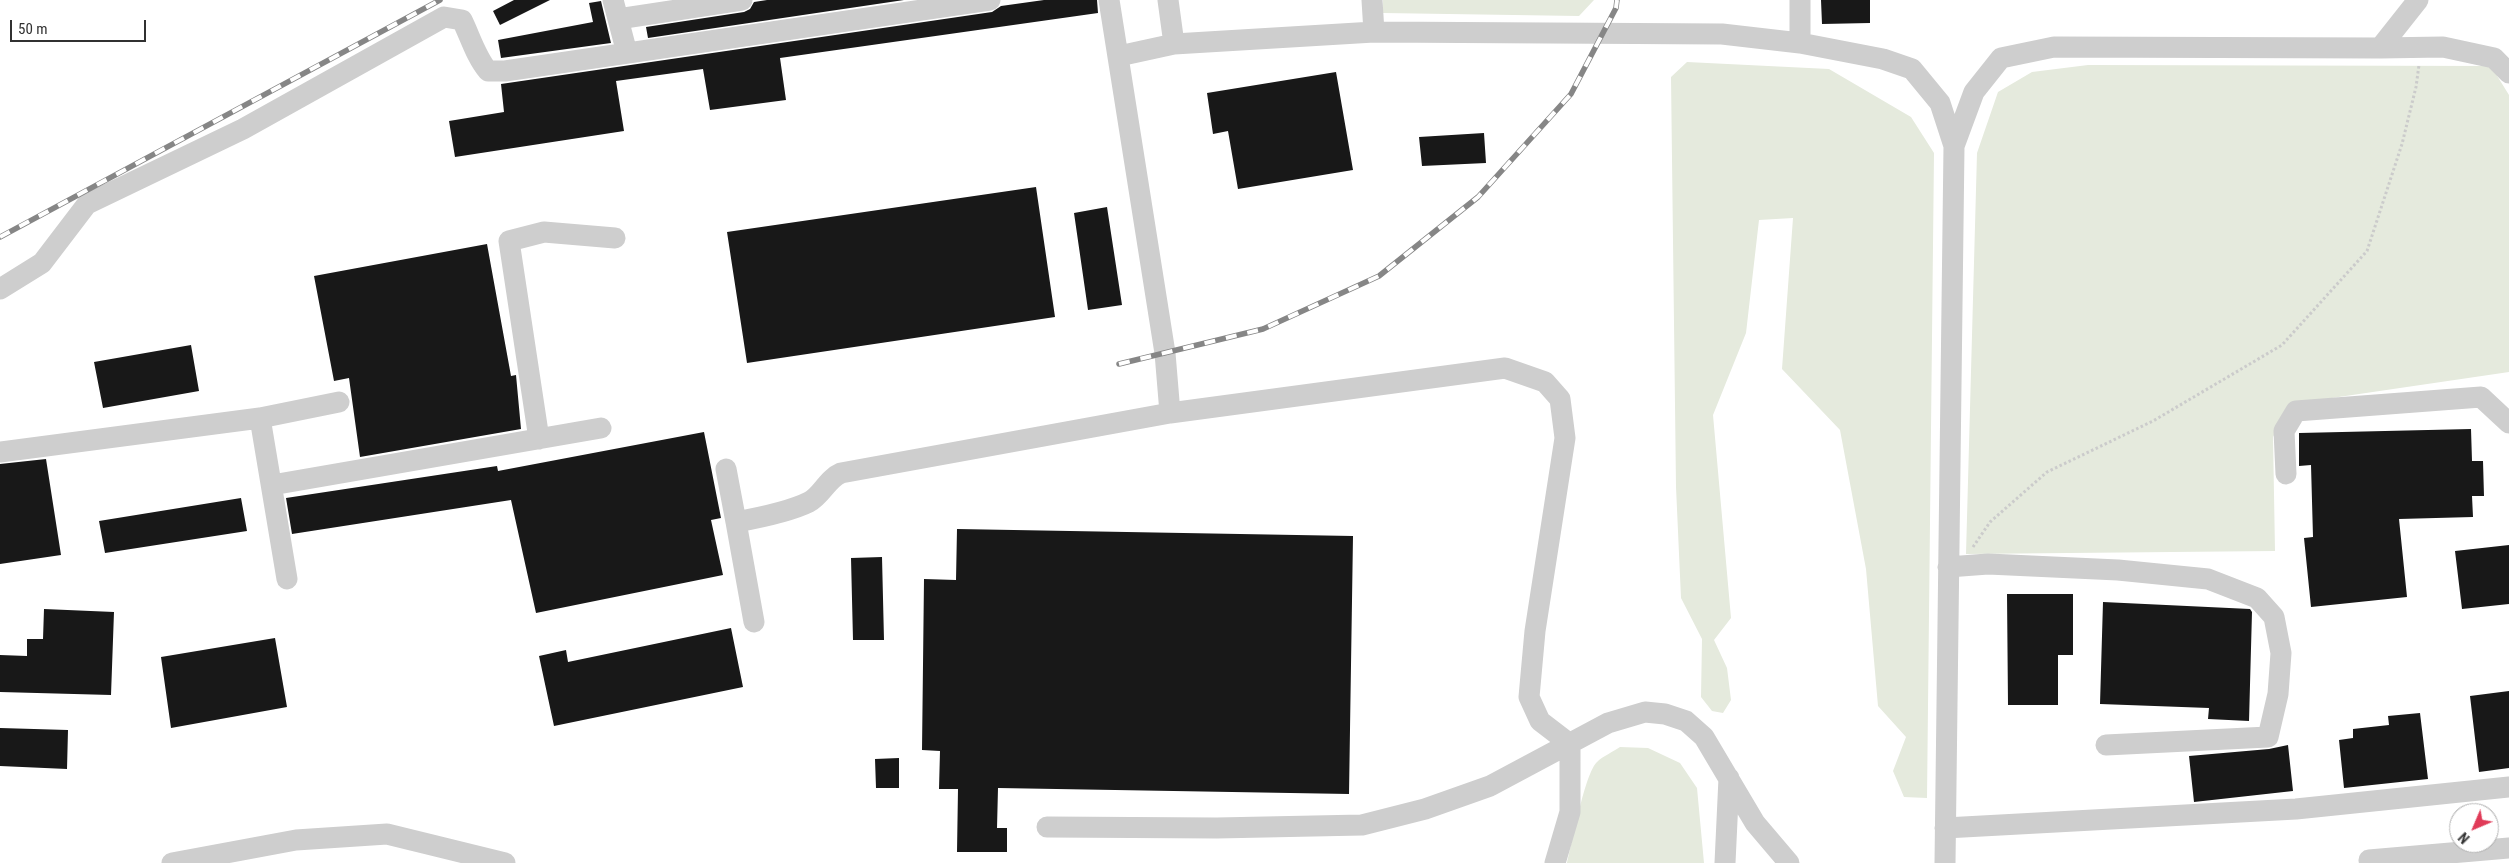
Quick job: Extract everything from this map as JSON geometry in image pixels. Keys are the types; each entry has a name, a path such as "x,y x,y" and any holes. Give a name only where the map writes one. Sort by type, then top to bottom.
{"street":[{"path":"627,53 615,10 742,0"},
{"path":"0,289 42,263 87,204 243,130 444,17 462,20 476,48 480,62 488,71 504,71 990,0"},
{"path":"1109,0 1165,353 1170,413"},
{"path":"1168,0 1174,44"},
{"path":"1372,0 1374,32"},
{"path":"1800,0 1800,42"},
{"path":"2380,48 2418,0"},
{"path":"1119,56 1174,44 1374,32 1722,34 1800,42 1882,59 1912,69 1940,103 1954,146 1954,567 1945,863"},
{"path":"1954,146 1974,92 2001,58 2054,47 2380,48 2443,46 2494,58 2509,73"},
{"path":"540,439 509,241 544,232 615,238"},
{"path":"736,522 762,517 810,501 835,476 842,473 1170,413 1505,368 1545,382 1560,399 1565,438 1535,631 1529,697 1540,721 1570,744"},
{"path":"2286,474 2284,430 2296,411 2481,397 2509,422"},
{"path":"0,452 260,418 339,402"},
{"path":"260,418 287,579"},
{"path":"272,485 601,428"},
{"path":"726,469 754,622"},
{"path":"1954,567 1988,564 2100,569 2208,579 2257,598 2274,617 2281,653 2278,694 2268,737 2106,744"},
{"path":"1047,827 1217,828 1362,825 1425,809 1490,786 1608,723 1645,712 1665,714 1686,721 1704,737 1755,823 1789,863"},
{"path":"1555,863 1570,812 1570,744"},
{"path":"1725,863 1729,778"},
{"path":"1945,828 2296,809 2509,787"},
{"path":"172,863 296,840 387,834 505,863"},
{"path":"2369,860 2509,848"}],"path":[{"path":"1954,567 1990,522 2047,472 2153,421 2282,345 2367,250 2402,144 2416,87 2422,47"}],"shaded area":[{"path":"1383,0 1594,0 1579,16 1383,13"},
{"path":"1687,62 1829,69 1911,117 1934,153 1927,798 1904,797 1893,771 1906,737 1878,706 1866,569 1840,430 1782,369 1793,218 1759,220 1746,333 1713,415 1731,618 1714,640 1727,668 1731,700 1723,713 1712,711 1701,697 1702,639 1681,598 1676,487 1671,77"},
{"path":"2088,65 2491,66 2509,95 2509,372 2291,404 2273,437 2275,551 1966,554 1977,153 1998,92 2032,72"},
{"path":"1620,747 1648,748 1680,763 1697,788 1704,863 1567,863 1592,769 1599,760"}],"building":[{"path":"514,0 550,0 500,25 493,11"},
{"path":"767,0 904,0 648,38 646,27 744,12 750,9 754,2"},
{"path":"1044,0 1097,0 1098,13 780,58 786,100 710,110 703,69 616,81 624,131 455,157 449,121 504,112 501,84 992,12 1001,6"},
{"path":"1821,0 1870,0 1870,23 1822,24"},
{"path":"601,1 611,43 501,58 498,40 593,22 589,3"},
{"path":"1336,72 1353,170 1238,189 1228,131 1213,134 1207,93"},
{"path":"1484,133 1486,163 1422,166 1419,137"},
{"path":"1036,187 1055,317 747,363 727,232"},
{"path":"1107,207 1122,305 1088,310 1074,213"},
{"path":"487,244 511,376 516,375 521,429 360,457 349,378 334,381 314,276"},
{"path":"191,345 199,391 103,408 94,362"},
{"path":"2471,429 2472,461 2483,461 2484,496 2472,496 2473,517 2399,519 2407,597 2311,607 2304,538 2313,537 2311,465 2299,466 2299,433"},
{"path":"704,432 721,518 711,520 723,575 536,613 511,500 292,534 286,498 497,466 498,471"},
{"path":"46,459 61,555 0,564 0,464"},
{"path":"241,498 247,531 105,553 99,521"},
{"path":"957,529 1353,536 1349,794 998,788 997,828 1007,828 1007,852 957,852 958,789 939,789 940,751 922,750 924,579 956,580"},
{"path":"2509,545 2509,604 2462,609 2455,551"},
{"path":"882,557 884,640 853,640 851,558"},
{"path":"2007,594 2073,594 2073,655 2058,655 2058,705 2008,705"},
{"path":"2103,602 2250,609 2252,612 2249,721 2208,719 2209,708 2100,704"},
{"path":"44,609 114,612 111,695 0,692 0,655 27,656 27,639 43,639"},
{"path":"731,628 743,687 554,726 539,656 566,650 568,662"},
{"path":"275,638 287,707 171,728 161,657"},
{"path":"2509,691 2509,768 2479,772 2470,696"},
{"path":"2420,713 2428,779 2344,788 2339,740 2353,738 2353,729 2389,725 2388,716"},
{"path":"0,728 68,730 67,769 0,766"},
{"path":"2288,745 2293,791 2194,802 2189,756 2269,749"},
{"path":"899,758 899,788 876,788 875,759"}],"railway":[{"path":"0,237 440,0"},
{"path":"1119,364 1263,329 1379,276 1478,197 1571,94 1616,8 1617,0"}]}
